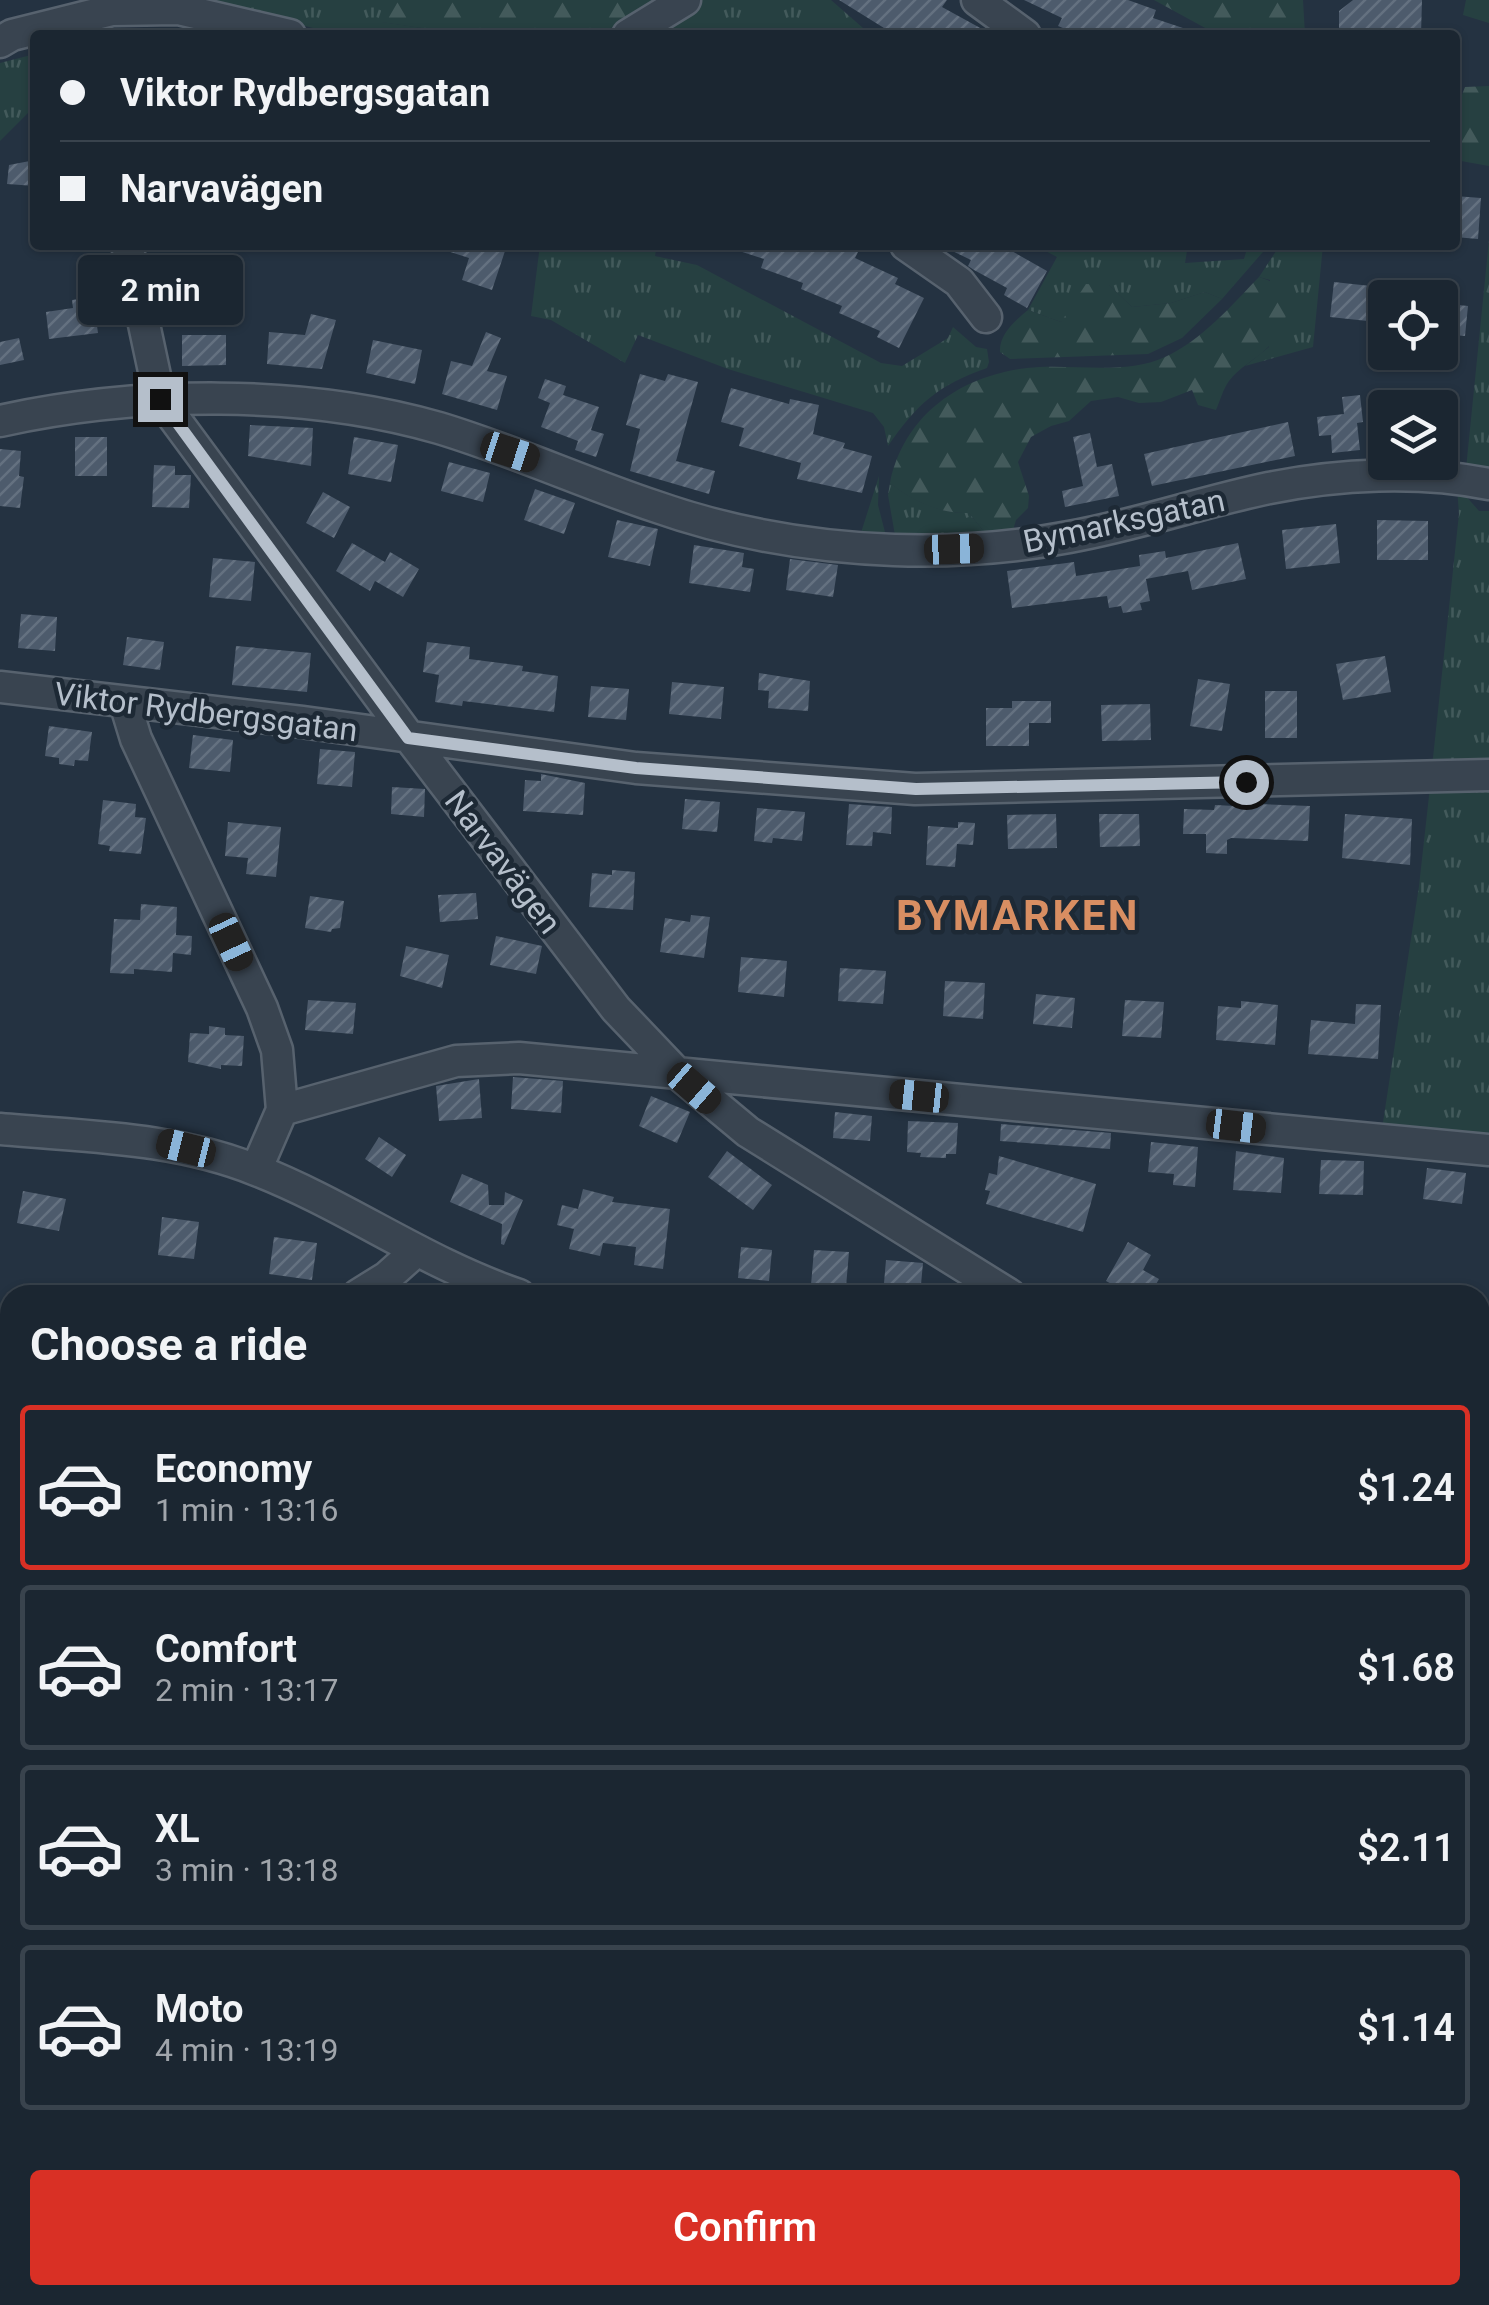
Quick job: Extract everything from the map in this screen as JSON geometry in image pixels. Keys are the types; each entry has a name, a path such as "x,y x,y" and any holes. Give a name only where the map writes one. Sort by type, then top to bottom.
{"street":[{"path":"636,30 686,0"},
{"path":"978,0 1019,30"},
{"path":"0,42 69,18 112,10 178,9 268,30"},
{"name":"Narvavägen","path":"128,250 160,399 408,738 604,994 676,1072 748,1132 994,1285"},
{"path":"913,250 959,282 986,317"},
{"name":"Bymarksgatan","path":"0,421 110,402 160,399 302,404 373,414 436,428 547,464 655,507 710,522 753,533 876,549 980,548 1069,538 1267,488 1308,482 1380,476 1460,478 1489,484"},
{"name":"Viktor Rydbergsgatan","path":"0,688 636,768 916,789 1489,775"},
{"path":"126,703 136,740 262,1008 277,1050 282,1110 256,1170"},
{"path":"282,1110 406,1073 486,1058 676,1072 1489,1150"},
{"path":"0,1128 166,1143 256,1170 415,1252 490,1285"},
{"path":"376,1285 415,1252"}],"green space":[{"path":"205,0 381,0 382,22 435,30 321,30"},
{"path":"381,0 655,0 609,30 435,30 381,22"},
{"path":"700,0 831,0 865,30 677,30 663,24"},
{"path":"1154,0 1303,0 1305,30 1209,30"},
{"path":"1466,0 1489,0 1489,23 1463,15"},
{"path":"30,55 30,111 0,141 0,63"},
{"path":"1489,86 1489,166 1461,161 1460,101 1465,87"},
{"path":"1489,240 1489,471 1466,469"},
{"path":"539,250 656,250 655,256 697,265 881,363 902,366 948,338 953,327 976,347 987,349 989,362 987,368 955,381 930,398 888,446 884,427 873,413 728,369 638,335 625,363 551,320 531,316"},
{"path":"1044,250 1187,250 1185,263 1244,259 1247,250 1265,250 1222,299 1205,292 1171,303 1132,307 1109,285 1061,322 1028,310 1057,257"},
{"path":"1277,250 1323,250 1313,347 1245,366 1269,347 1270,280 1259,277"},
{"path":"1259,277 1280,290 1287,309 1285,319 1265,350 1229,381 1216,410 1198,405 1192,390 1161,402 1139,403 1118,397 1091,401 1069,421 1031,437 1018,462 1029,496 1028,508 1016,520 1011,537 990,539 969,513 927,505 890,483 908,437 939,403 958,390 1002,372 1027,368 1115,368 1165,357 1203,332"},
{"path":"1086,284 1109,285 1132,307 1171,303 1205,292 1222,299 1182,338 1148,354 1010,359 1000,352 1005,334 1028,310 1061,322"},
{"path":"879,476 878,505 887,540 859,539"},
{"path":"890,483 927,505 969,513 990,539 896,541 888,495"},
{"path":"1457,486 1479,511 1489,511 1489,766 1432,767 1459,514"},
{"path":"1430,787 1489,787 1489,1136 1382,1129"}],"building":[{"path":"839,0 947,0 942,7 984,30 883,30"},
{"path":"1024,0 1128,0 1156,10 1153,18 1189,30 1068,30 1058,26 1062,18"},
{"path":"1353,0 1422,0 1421,30 1339,30 1339,11"},
{"path":"30,161 30,186 7,184 9,165"},
{"path":"1460,196 1481,198 1478,239 1460,237"},
{"path":"444,250 505,250 492,290 462,280 469,258"},
{"path":"736,250 853,250 858,252 855,258 898,278 895,284 924,298 899,348 877,337 880,331 839,313 842,306 801,289 803,283 761,268 764,259"},
{"path":"950,250 1010,250 1047,271 1027,308 1004,295 1007,288 968,266 971,260"},
{"path":"1334,282 1368,286 1368,321 1330,317"},
{"path":"93,297 98,333 49,339 46,312 73,308 72,300"},
{"path":"1458,305 1468,306 1465,336 1458,335"},
{"path":"311,314 336,320 322,369 267,364 269,332 305,335"},
{"path":"486,332 501,338 487,371 507,376 497,410 442,394 451,361 472,366"},
{"path":"182,335 226,335 226,365 182,366"},
{"path":"19,338 24,360 0,365 0,342"},
{"path":"373,340 422,350 415,384 366,373"},
{"path":"640,374 665,381 668,374 698,382 676,461 715,471 709,494 630,471 640,429 626,425"},
{"path":"545,379 566,386 563,395 599,407 591,430 604,434 596,457 575,450 578,441 541,427 550,403 538,398"},
{"path":"731,388 789,404 790,399 819,405 813,434 872,456 862,493 797,479 801,463 739,446 744,428 721,422"},
{"path":"1360,395 1360,450 1332,453 1331,435 1319,436 1317,417 1344,414 1342,397"},
{"path":"1288,422 1295,456 1152,486 1144,454"},
{"path":"250,425 313,428 311,466 248,456"},
{"path":"1090,433 1097,467 1112,464 1119,496 1065,507 1062,491 1083,486 1073,437"},
{"path":"75,437 107,437 107,476 75,476"},
{"path":"354,437 398,445 391,482 348,474"},
{"path":"0,449 21,451 19,476 24,477 20,508 0,506"},
{"path":"449,462 490,473 483,502 441,491"},
{"path":"154,465 175,466 175,475 191,475 189,508 152,507"},
{"path":"535,489 575,503 564,534 524,520"},
{"path":"323,492 350,507 334,538 306,523"},
{"path":"617,520 658,529 650,566 608,557"},
{"path":"1377,520 1428,521 1428,560 1377,560"},
{"path":"1336,524 1340,563 1286,569 1282,530"},
{"path":"352,543 385,562 390,552 419,569 403,597 375,581 370,591 336,571"},
{"path":"1238,543 1246,579 1192,590 1188,571 1146,579 1150,601 1140,603 1142,610 1123,613 1121,606 1109,608 1107,596 1012,608 1007,571 1074,562 1076,576 1140,566 1139,555 1165,551 1166,558"},
{"path":"694,545 744,553 742,567 754,569 750,592 689,583"},
{"path":"213,558 255,562 251,601 209,597"},
{"path":"790,559 838,565 833,597 786,590"},
{"path":"21,614 57,617 55,651 18,648"},
{"path":"127,637 164,642 160,670 123,665"},
{"path":"427,642 470,647 469,659 523,666 522,671 558,676 554,712 463,701 462,706 435,702 439,675 423,672"},
{"path":"236,646 311,653 307,692 232,685"},
{"path":"1385,656 1391,692 1343,700 1336,664"},
{"path":"759,673 810,681 808,711 768,708 769,691 758,690"},
{"path":"1198,679 1230,684 1222,731 1190,726"},
{"path":"672,682 724,687 721,719 669,714"},
{"path":"591,686 629,689 626,720 588,717"},
{"path":"1265,691 1297,691 1297,738 1265,738"},
{"path":"1012,701 1051,701 1051,723 1029,723 1029,746 986,746 986,708 1012,708"},
{"path":"1150,704 1151,740 1102,741 1101,705"},
{"path":"49,726 92,732 88,761 75,760 74,766 45,756"},
{"path":"193,735 233,740 230,772 189,768"},
{"path":"320,749 355,752 352,787 317,784"},
{"path":"541,774 585,783 583,815 523,811 525,780 541,781"},
{"path":"392,787 425,789 424,817 391,814"},
{"path":"685,799 720,802 717,832 682,829"},
{"path":"103,800 136,804 135,817 146,818 141,854 109,851 110,846 98,844"},
{"path":"849,804 892,807 891,834 873,832 872,846 846,845"},
{"path":"1215,805 1310,806 1308,841 1231,838 1227,840 1227,854 1206,853 1206,834 1183,834 1184,809 1214,810"},
{"path":"757,808 805,812 802,841 754,841"},
{"path":"1056,814 1057,848 1008,849 1007,815"},
{"path":"1099,814 1139,814 1140,846 1100,847"},
{"path":"1345,814 1412,819 1410,865 1342,858"},
{"path":"228,822 281,827 276,877 246,874 248,858 225,856"},
{"path":"958,822 975,823 973,845 957,844 955,867 926,865 928,826 958,828"},
{"path":"612,870 635,872 633,910 589,907 592,873 612,875"},
{"path":"476,893 478,919 440,922 438,895"},
{"path":"310,896 344,901 340,928 331,932 305,928"},
{"path":"141,904 177,907 176,935 192,936 191,955 173,953 172,972 134,969 134,974 110,973 114,919 140,920"},
{"path":"691,915 710,917 704,958 660,952 665,918 690,922"},
{"path":"496,936 542,946 536,974 490,965"},
{"path":"406,946 449,955 442,988 400,976"},
{"path":"741,957 787,961 784,997 738,992"},
{"path":"840,968 886,971 883,1004 838,1001"},
{"path":"945,981 985,983 983,1019 943,1016"},
{"path":"1036,994 1075,998 1072,1028 1033,1024"},
{"path":"308,1000 356,1003 353,1034 305,1030"},
{"path":"1125,1000 1164,1002 1161,1038 1122,1036"},
{"path":"1241,1001 1278,1005 1275,1045 1216,1040 1218,1006 1241,1008"},
{"path":"1356,1004 1381,1005 1378,1059 1308,1054 1311,1020 1355,1024"},
{"path":"209,1026 225,1028 225,1035 244,1036 242,1066 221,1065 221,1069 188,1062 190,1033 209,1034"},
{"path":"513,1077 563,1081 561,1113 511,1109"},
{"path":"479,1079 482,1118 439,1121 436,1086"},
{"path":"651,1096 690,1112 677,1143 639,1126"},
{"path":"835,1112 872,1116 870,1141 833,1138"},
{"path":"908,1121 958,1123 956,1154 946,1154 946,1158 920,1157 921,1153 907,1152"},
{"path":"1001,1124 1111,1133 1110,1149 1000,1141"},
{"path":"379,1137 406,1155 392,1177 365,1159"},
{"path":"1151,1142 1198,1147 1195,1187 1173,1185 1174,1174 1148,1172"},
{"path":"727,1151 772,1185 753,1210 708,1177"},
{"path":"1236,1151 1284,1158 1281,1193 1233,1190"},
{"path":"999,1156 1096,1184 1083,1232 986,1204 989,1173 997,1175"},
{"path":"1321,1160 1364,1161 1363,1195 1319,1194"},
{"path":"1427,1168 1466,1173 1462,1204 1423,1199"},
{"path":"462,1174 488,1185 489,1205 504,1205 505,1192 523,1200 504,1245 502,1224 450,1202"},
{"path":"583,1189 614,1197 612,1202 670,1209 663,1269 634,1265 636,1247 603,1243 600,1256 569,1249 574,1229 557,1225 562,1205 578,1209"},
{"path":"23,1191 66,1199 59,1231 17,1223"},
{"path":"162,1217 199,1222 194,1259 158,1255"},
{"path":"274,1237 317,1243 312,1280 269,1274"},
{"path":"1128,1242 1151,1255 1143,1270 1159,1279 1156,1285 1113,1285 1106,1281"},
{"path":"741,1247 772,1250 769,1281 738,1278"},
{"path":"814,1250 849,1252 846,1285 811,1285"},
{"path":"886,1260 923,1263 921,1285 884,1285"}],"district":[{"name":"BYMARKEN","path":"1018,915"}],"route":[{"path":"160,399 408,738 636,768 916,789 1246,782"}]}
